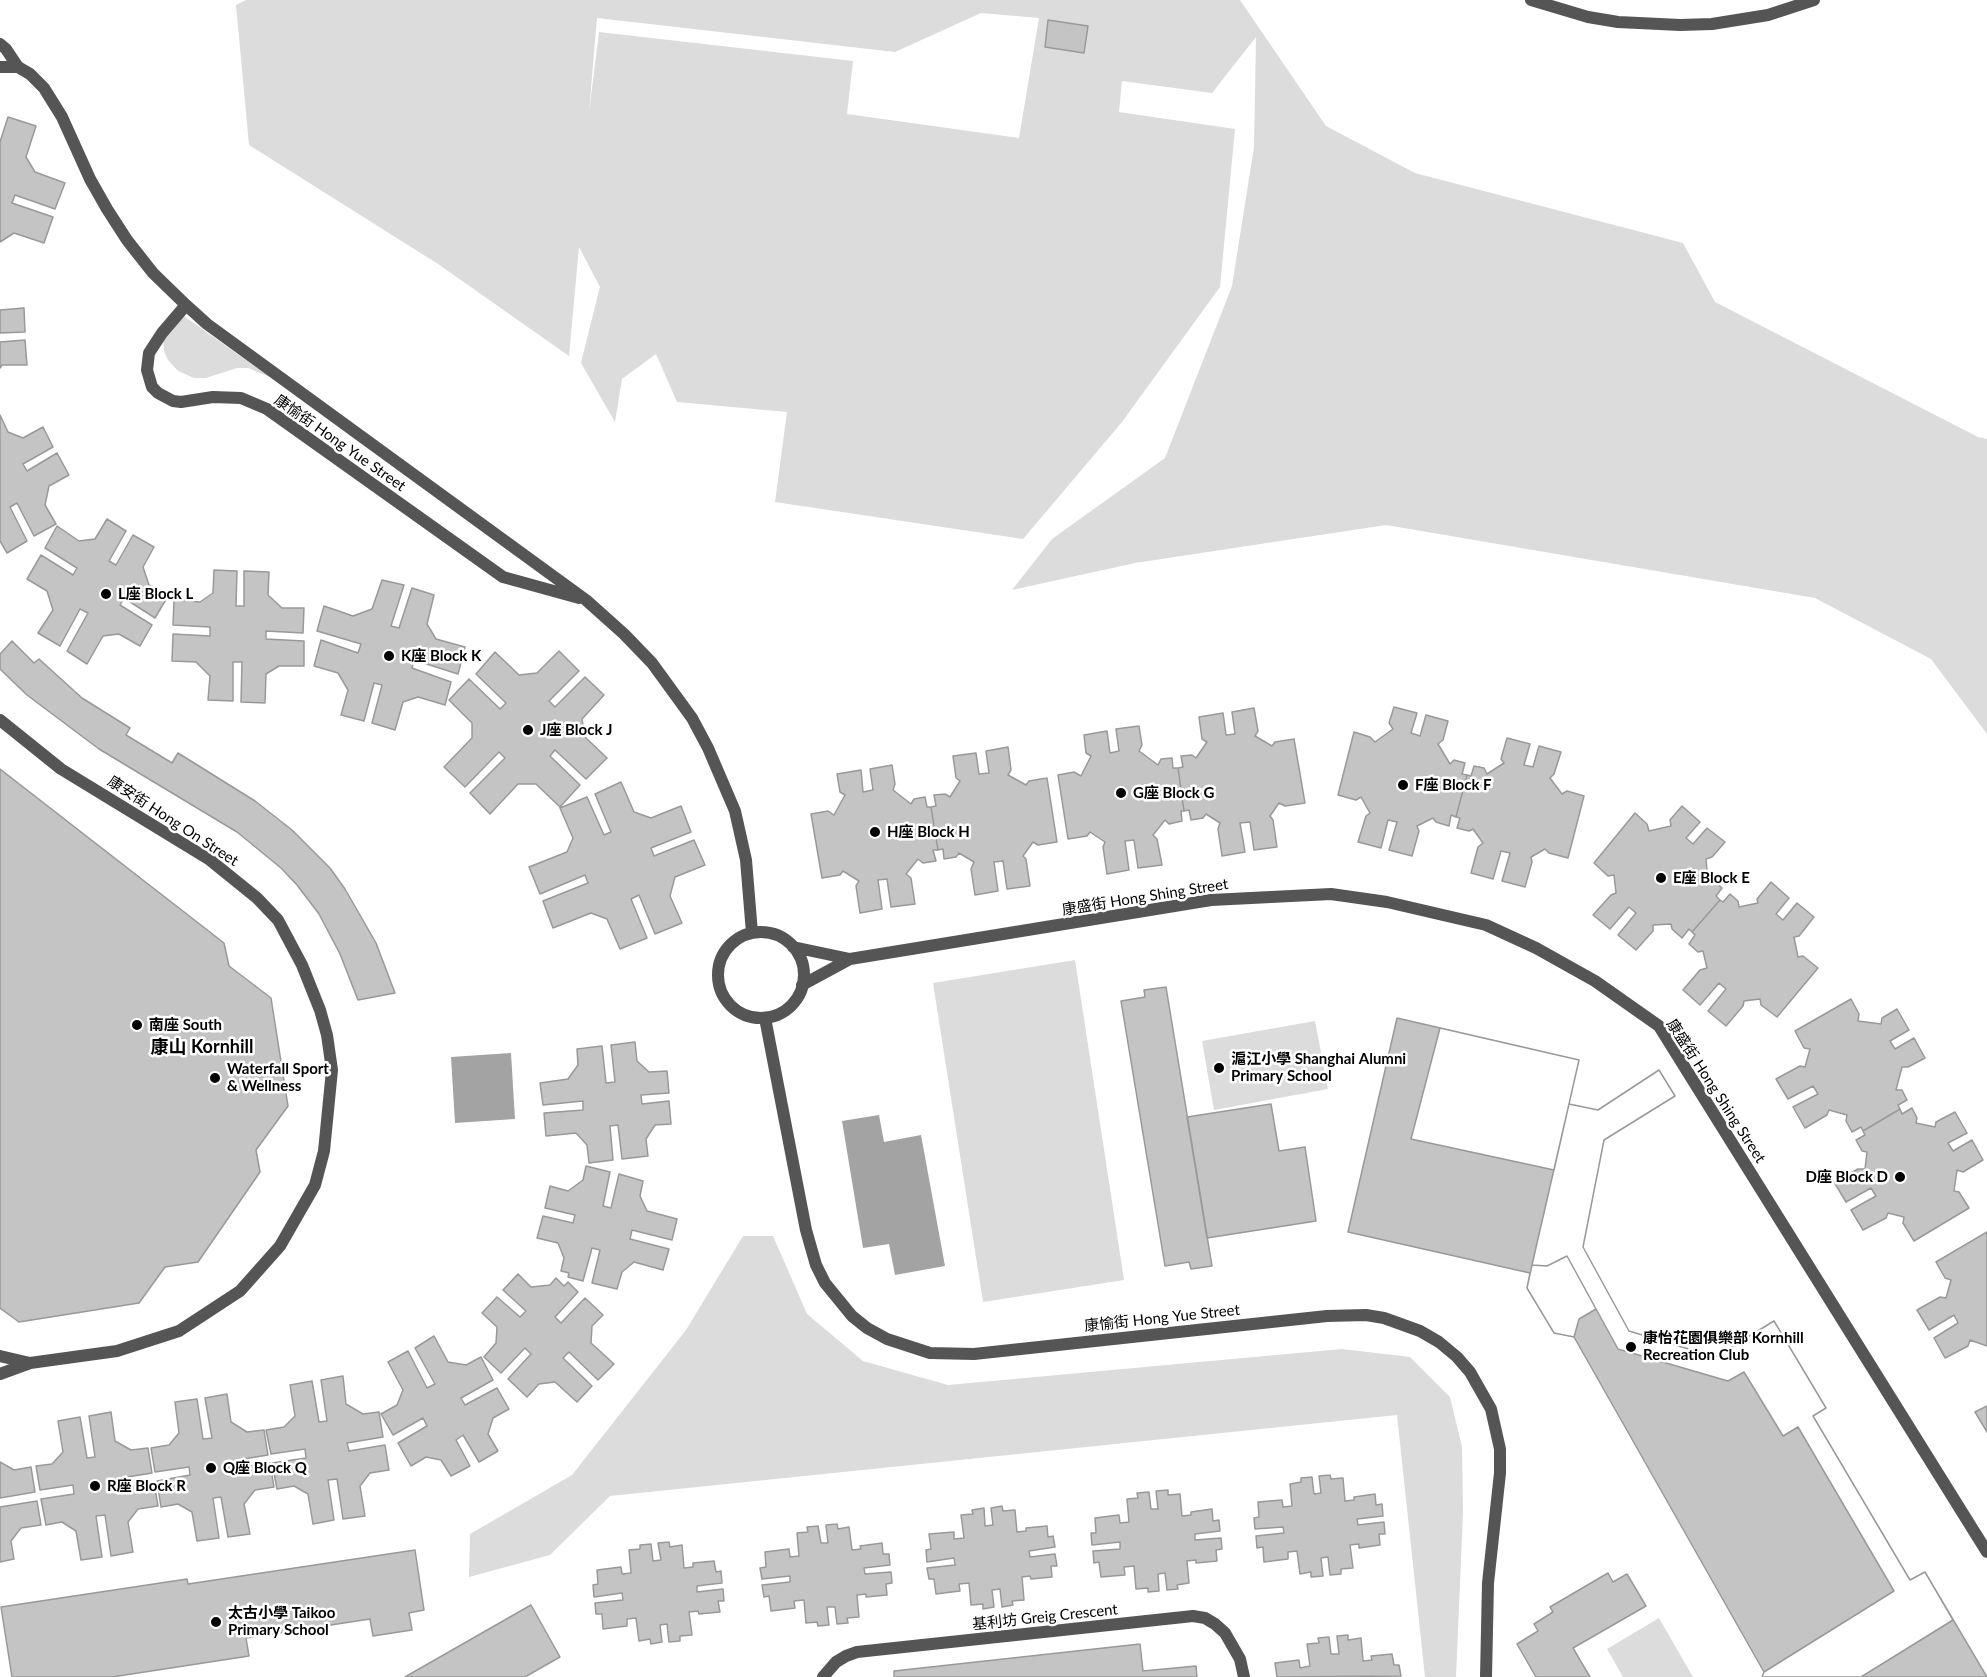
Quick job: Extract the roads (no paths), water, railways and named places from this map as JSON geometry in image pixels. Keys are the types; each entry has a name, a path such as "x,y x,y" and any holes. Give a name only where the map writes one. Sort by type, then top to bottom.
{"street":[{"path":"1531,0 1618,22 1680,25 1712,24 1768,15 1814,0"},
{"name":"康愉街 Hong Yue Street","path":"0,44 18,67 30,74 44,88 62,117 90,179 127,240 153,273 186,305 207,324 586,600 652,663 692,718 708,748 735,811 742,836 752,933"},
{"path":"0,67 18,67"},
{"name":"康愉街 Hong Yue Street","path":"186,305 162,333 149,353 148,378 158,393 173,401 181,402 228,397 254,403 276,416 503,578 586,600"},
{"name":"康安街 Hong On Street","path":"0,720 61,768 210,860 257,898 278,920 302,965 320,1010 327,1035 332,1070 324,1151 315,1185 280,1246 240,1291 179,1331 117,1351 30,1364 0,1374"},
{"name":"康盛街 Hong Shing Street","path":"850,959 1211,900 1331,894 1387,902 1486,925 1536,948 1595,981 1659,1026 1987,1552"},
{"path":"752,933 767,933 781,938 793,947 800,958 803,971 798,997 778,1015 765,1018 751,1017 737,1012 727,1002 720,989 718,975 720,960 728,947 739,938 752,933"},
{"path":"793,947 850,959"},
{"path":"802,985 850,959"},
{"name":"康愉街 Hong Yue Street","path":"765,1018 806,1230 816,1265 825,1283 852,1316 867,1329 887,1339 930,1353 963,1354 1327,1316 1358,1315 1384,1318 1420,1331 1439,1342 1457,1357 1470,1372 1491,1409 1500,1449 1500,1473 1488,1584 1486,1677"},
{"name":"康安街 Hong On Street","path":"0,1356 30,1364"},
{"name":"基利坊 Greig Crescent","path":"823,1677 836,1662 857,1652 1193,1617 1204,1618 1225,1633 1240,1659 1244,1677"}],"place":[{"name":"L座 Block L","path":"106,594"},
{"name":"K座 Block K","path":"389,656"},
{"name":"J座 Block J","path":"528,730"},
{"name":"F座 Block F","path":"1403,785"},
{"name":"G座 Block G","path":"1121,793"},
{"name":"H座 Block H","path":"875,832"},
{"name":"E座 Block E","path":"1661,878"},
{"name":"南座 South","path":"137,1025"},
{"name":"滬江小學 Shanghai Alumni Primary School","path":"1219,1068"},
{"name":"Waterfall Sport & Wellness","path":"215,1078"},
{"name":"D座 Block D","path":"1900,1177"},
{"name":"康怡花園俱樂部 Kornhill Recreation Club","path":"1631,1347"},
{"name":"Q座 Block Q","path":"211,1468"},
{"name":"R座 Block R","path":"95,1486"},
{"name":"太古小學 Taikoo Primary School","path":"216,1622"}],"district":[{"name":"康山 Kornhill","path":"202,1047"}]}
